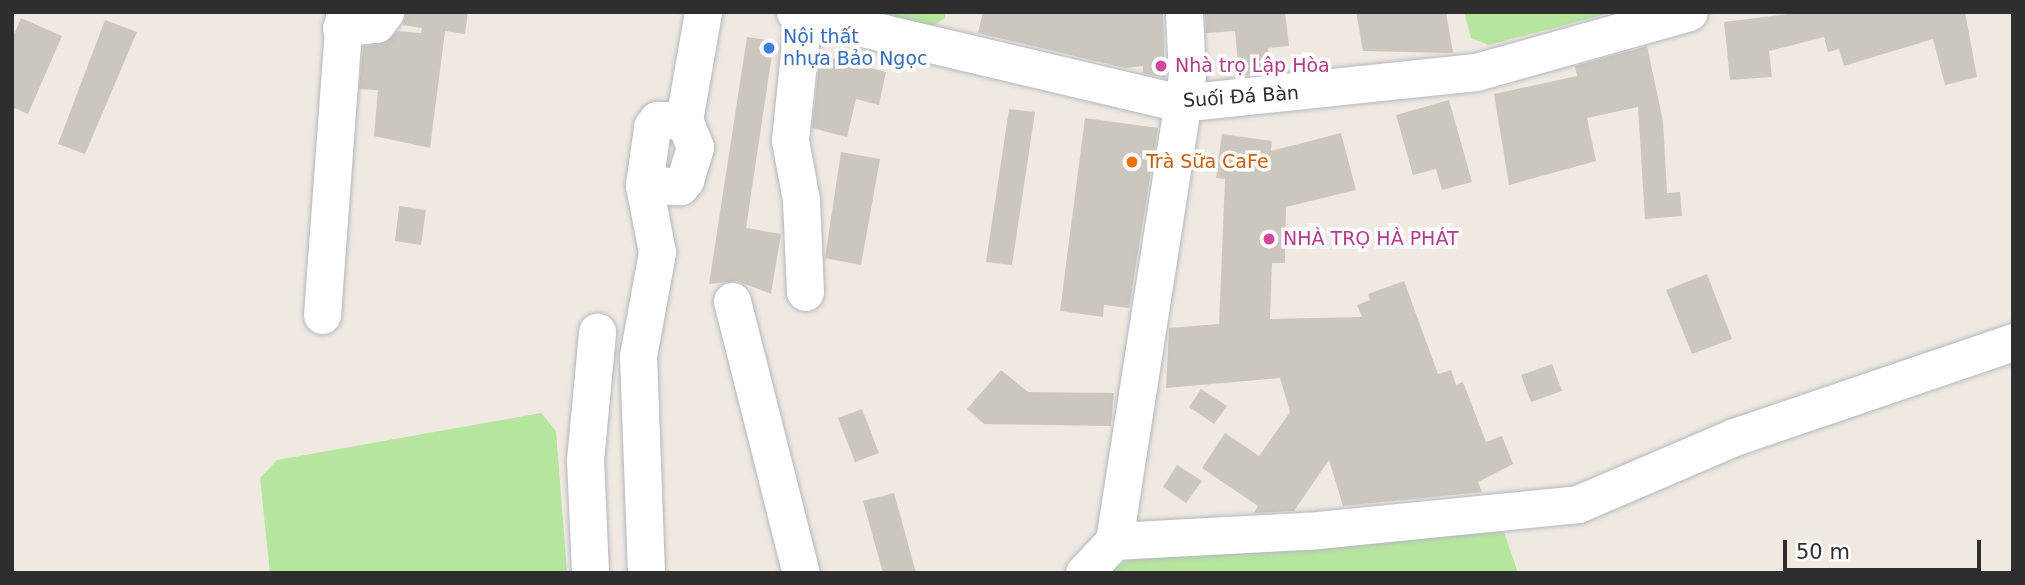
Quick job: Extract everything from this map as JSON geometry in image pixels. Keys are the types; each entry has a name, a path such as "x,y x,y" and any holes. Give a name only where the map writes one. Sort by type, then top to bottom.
{"street":[{"path":"322,315 343,20 376,24 385,12"},
{"path":"646,573 638,356 657,252 643,185 652,127 657,120 684,120 703,12"},
{"path":"1084,573 1114,541 1187,76 1184,12"},
{"name":"Suối Đá Bàn","path":"799,13 1181,103 1476,72 1689,12"},
{"path":"799,13 790,140 801,200 805,292"},
{"path":"732,301 801,573"},
{"path":"590,573 585,460 597,332"},
{"path":"1114,541 1308,531 1577,504 1734,437 2013,342"}],"green space":[{"path":"857,12 945,12 945,18 922,33"},
{"path":"1464,12 1614,12 1489,45 1471,38"},
{"path":"541,413 556,431 567,573 270,573 260,478 277,460"},
{"path":"1504,532 1518,573 1102,573 1136,557"}],"building":[{"path":"406,12 468,12 465,34 445,31 430,148 374,136 378,90 359,89 363,47 386,42 397,31 421,33 422,28 403,25"},
{"path":"983,12 1163,12 1165,78 1143,73 1143,66 1125,68 978,33"},
{"path":"1205,12 1285,12 1289,46 1268,48 1271,72 1239,76 1235,31 1206,33"},
{"path":"1356,12 1446,12 1453,53 1363,51"},
{"path":"1803,12 1965,12 1977,77 1945,85 1933,39 1844,66 1839,49 1828,52 1824,37 1769,51 1772,77 1730,80 1724,22"},
{"path":"21,18 62,36 28,114 12,107 12,39"},
{"path":"105,20 137,32 85,154 58,144"},
{"path":"747,37 774,41 746,228 781,234 771,294 737,281 709,284"},
{"path":"1647,46 1663,121 1667,193 1680,192 1682,216 1645,219 1638,107 1587,118 1596,161 1509,185 1494,94 1577,76 1575,66"},
{"path":"820,55 886,72 879,105 856,99 847,137 812,128"},
{"path":"1449,100 1472,182 1442,190 1436,169 1413,175 1396,115"},
{"path":"1009,109 1035,112 1012,265 986,262"},
{"path":"1085,118 1158,128 1129,308 1104,305 1103,317 1060,311"},
{"path":"1341,133 1356,190 1286,207 1285,263 1272,263 1270,319 1362,317 1357,305 1370,300 1368,294 1404,281 1438,374 1451,370 1456,385 1463,382 1486,442 1502,436 1513,464 1478,482 1482,492 1343,506 1329,460 1294,511 1254,513 1258,506 1202,468 1225,433 1259,456 1290,412 1280,378 1166,388 1169,328 1219,324 1225,179 1216,178 1222,134 1272,141 1271,151"},
{"path":"841,152 880,159 861,265 825,258"},
{"path":"399,206 426,210 421,245 395,241"},
{"path":"1707,274 1732,339 1692,354 1666,290"},
{"path":"1552,364 1562,391 1531,402 1521,375"},
{"path":"1001,370 1028,392 1114,393 1111,426 984,424 967,409"},
{"path":"1201,389 1227,406 1214,424 1189,407"},
{"path":"862,409 879,453 855,462 838,418"},
{"path":"1177,465 1202,481 1186,503 1163,487"},
{"path":"894,493 916,573 883,573 863,501"}],"place":[{"name":"Nội thất nhựa Bảo Ngọc","path":"769,48"},
{"name":"Nhà trọ Lập Hòa","path":"1161,66"},
{"name":"Trà Sữa CaFe","path":"1132,162"},
{"name":"NHÀ TRỌ HÀ PHÁT","path":"1269,239"}]}
